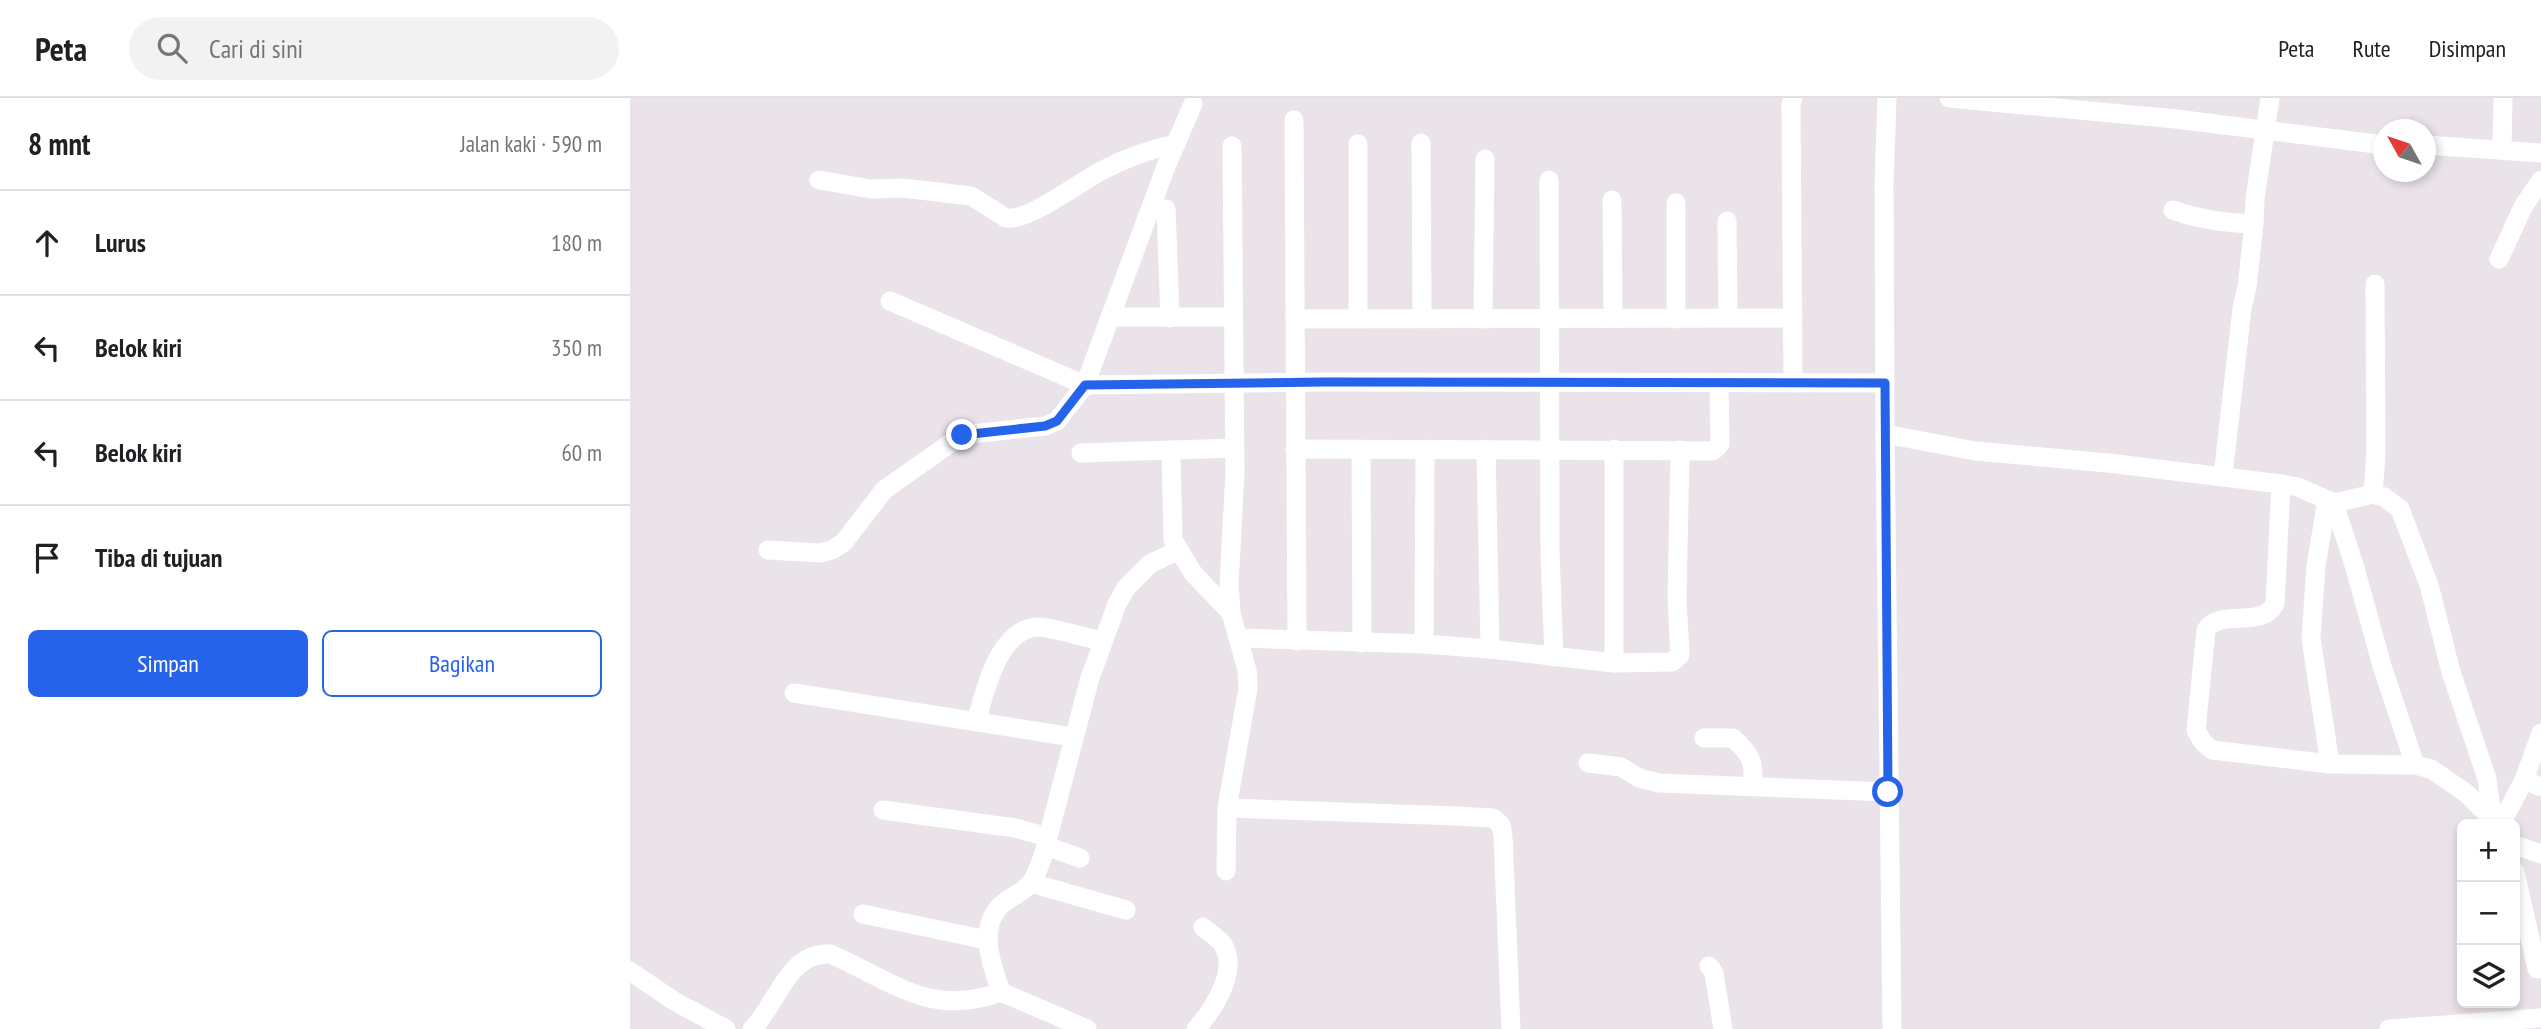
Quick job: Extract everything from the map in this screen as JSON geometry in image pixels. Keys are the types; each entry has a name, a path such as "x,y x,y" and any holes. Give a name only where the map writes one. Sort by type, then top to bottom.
{"street":[{"path":"1793,98 1793,383"},
{"path":"1887,98 1884,183 1885,434 1892,1029"},
{"path":"1949,98 2373,144"},
{"path":"2223,476 2242,308 2247,287 2255,198 2270,98"},
{"path":"2502,150 2503,98"},
{"path":"768,550 820,553 832,550 844,542 884,490 962,435 1045,426 1057,421 1085,385 1193,104"},
{"path":"1294,120 1297,641"},
{"path":"1421,143 1422,318"},
{"path":"819,180 872,189 903,188 971,196 1006,218 1013,219 1028,214 1103,169 1152,149 1176,144"},
{"path":"1358,144 1358,318"},
{"path":"1226,871 1227,808 1248,688 1247,670 1231,613 1229,585 1234,448 1232,146"},
{"path":"2436,146 2541,153"},
{"path":"1483,319 1485,159"},
{"path":"1549,180 1550,553 1554,657"},
{"path":"2499,260 2514,224 2541,180"},
{"path":"1612,200 1613,318"},
{"path":"1676,203 1676,318"},
{"path":"1166,209 1170,318"},
{"path":"2173,210 2218,223 2254,224"},
{"path":"1727,221 1728,318"},
{"path":"2373,494 2376,454 2375,284"},
{"path":"890,301 1085,385 1885,383"},
{"path":"1110,317 1233,317"},
{"path":"1295,319 1793,318"},
{"path":"1296,449 1614,449 1707,452 1717,449 1720,437 1719,383"},
{"path":"1885,434 1975,451 2281,484 2298,487 2330,501 2373,494 2393,501 2407,524 2429,584 2451,672 2487,779 2496,819"},
{"path":"1081,453 1234,448"},
{"path":"1424,644 1425,449"},
{"path":"1486,449 1490,649"},
{"path":"1614,449 1614,663"},
{"path":"1362,450 1362,643"},
{"path":"1238,638 1424,644 1614,663 1672,662 1680,655 1677,599 1680,450"},
{"path":"1171,451 1172,533 1178,550 1193,573 1231,613"},
{"path":"2281,484 2275,604 2271,612 2264,616 2215,622 2206,630 2196,730 2202,741 2212,750 2330,764 2415,765 2441,775 2466,793 2494,819"},
{"path":"2330,501 2316,566 2311,638 2330,764"},
{"path":"2330,501 2355,568 2382,666 2415,765"},
{"path":"1001,992 989,957 987,940 990,924 999,908 1031,883 1047,842 1073,737 1116,604 1126,588 1150,564 1178,550"},
{"path":"976,722 992,667 1004,648 1023,632 1037,627 1102,641"},
{"path":"794,693 1073,737"},
{"path":"2500,819 2533,784 2541,733"},
{"path":"1704,738 1733,738 1754,762 1753,785"},
{"path":"1588,763 1621,767 1639,778 1659,783 1888,792"},
{"path":"1227,808 1457,816 1493,818 1497,821 1503,836 1511,1029"},
{"path":"883,810 1015,828 1080,858"},
{"path":"2520,847 2541,854"},
{"path":"2519,882 2534,921 2537,968"},
{"path":"1031,883 1126,910"},
{"path":"863,914 987,940"},
{"path":"1196,1029 1220,992 1229,968 1228,957 1221,943 1203,927"},
{"path":"752,1029 793,971 804,959 818,953 841,958 919,996 947,1002 970,1001 1001,992 1082,1028"},
{"path":"1709,966 1714,973 1723,1029"},
{"path":"630,971 674,1001 726,1029"},
{"path":"2389,1029 2541,1018"}],"route":[{"path":"962,435 1045,426 1057,421 1085,385 1325,382 1885,383 1888,792"}]}
